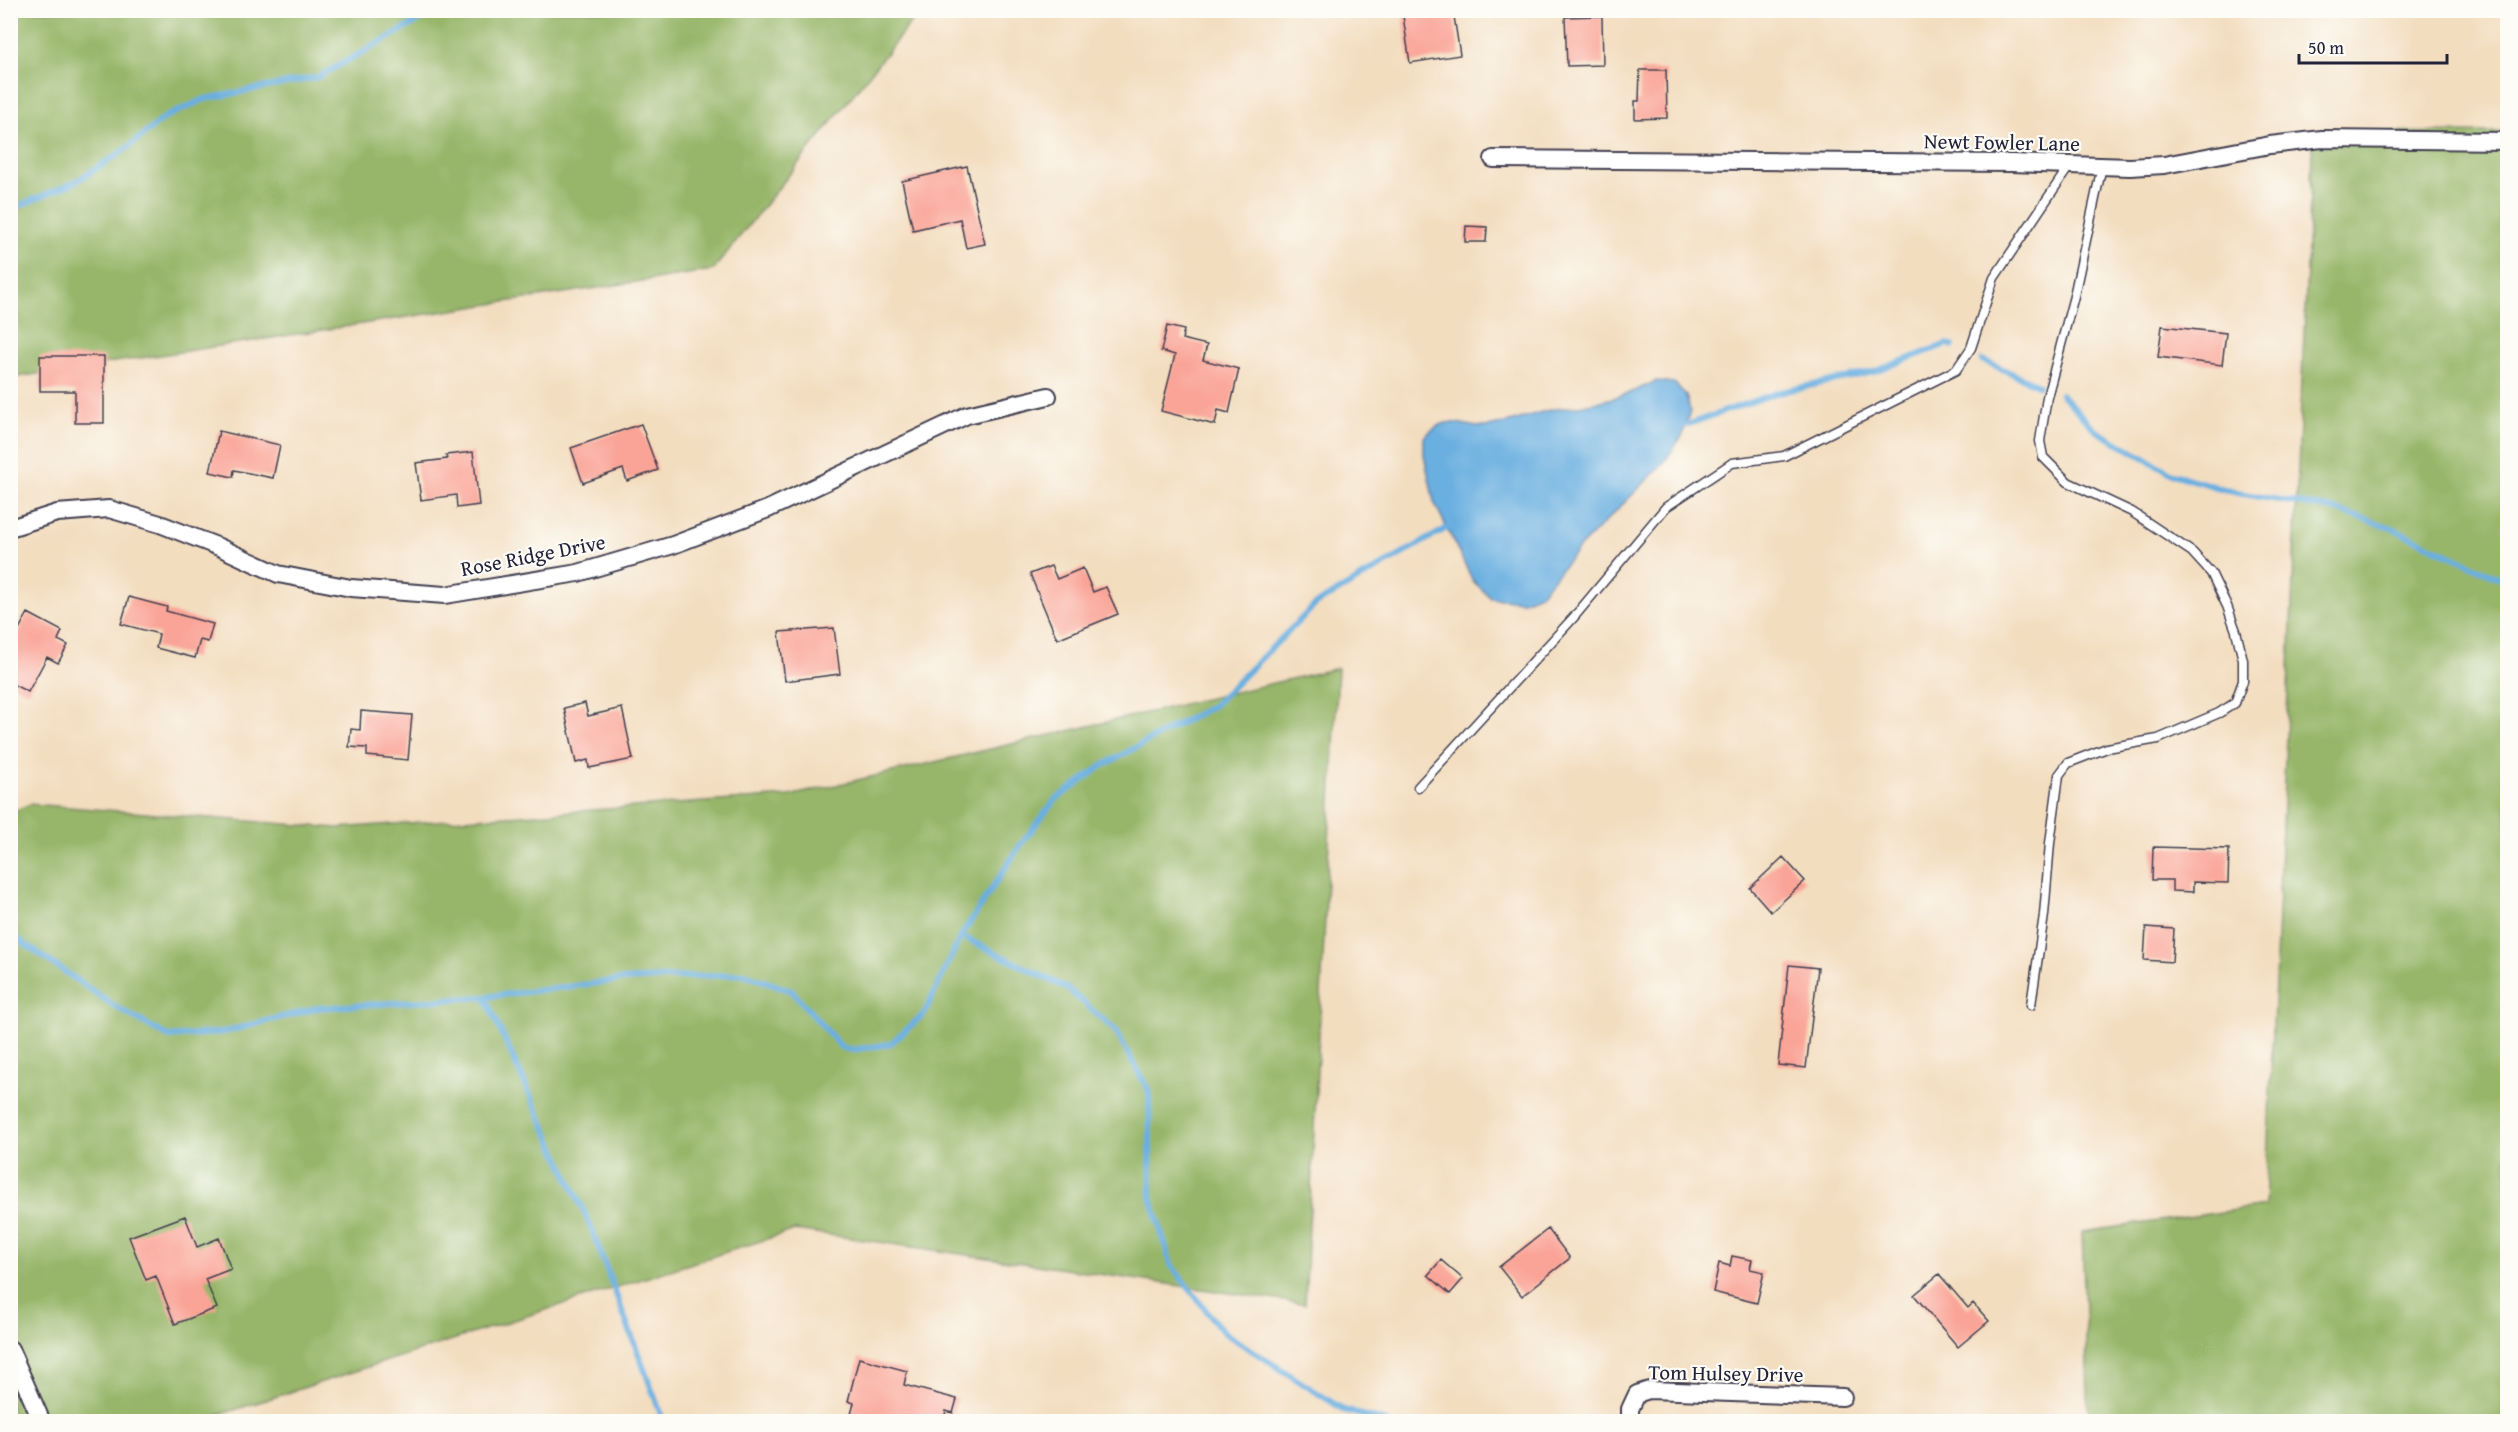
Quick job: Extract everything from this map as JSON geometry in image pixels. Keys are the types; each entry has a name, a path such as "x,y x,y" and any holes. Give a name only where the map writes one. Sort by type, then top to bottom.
{"street":[{"name":"Newt Fowler Lane","path":"1493,159 2164,165 2270,145 2322,139 2508,141"},
{"name":"Rose Ridge Drive","path":"10,528 57,513 109,509 160,524 219,546 278,574 351,588 445,595 578,573 673,545 768,509 967,415 1048,396"},
{"path":"10,1349 42,1422"},
{"name":"Tom Hulsey Drive","path":"1630,1422 1630,1408 1636,1394 1649,1390 1843,1397"}],"lane":[{"path":"1418,787 1574,617 1666,507 1732,463 1784,456 1956,370 1971,348 1994,278 2070,165"},
{"path":"2031,1005 2044,915 2059,775 2068,763 2086,756 2107,748 2158,739 2219,713 2235,703 2243,681 2243,660 2230,614 2211,573 2192,552 2132,512 2068,482 2043,457 2040,441 2047,397 2074,296 2102,166"}],"green space":[{"path":"11,11 920,11 713,270 11,378"},
{"path":"2507,132 2507,1421 2089,1421 2082,1232 2265,1206 2313,133"},
{"path":"1338,668 1305,1304 795,1230 200,1421 11,1421 10,813 30,804 338,828 789,796"}],"water":[{"path":"1656,381 1674,383 1686,395 1690,411 1682,436 1663,464 1580,547 1540,594 1523,601 1491,598 1473,581 1434,502 1424,455 1424,437 1434,428 1451,422 1481,427 1499,425 1548,410 1584,405 1616,397"}],"building":[{"path":"1436,10 1453,10 1460,55 1410,63 1403,16"},
{"path":"1602,16 1603,65 1567,66 1565,17"},
{"path":"1640,70 1666,70 1667,118 1635,119 1635,101 1639,101"},
{"path":"967,166 985,244 966,248 960,219 913,230 902,181"},
{"path":"1466,226 1487,227 1486,242 1465,242"},
{"path":"1167,326 1184,330 1182,339 1207,345 1203,360 1239,369 1229,413 1218,410 1215,425 1161,411 1175,355 1161,351"},
{"path":"2162,326 2226,333 2222,365 2158,357"},
{"path":"40,356 104,356 104,423 75,423 75,391 40,391"},
{"path":"641,424 658,470 627,481 623,469 583,483 571,448"},
{"path":"219,431 280,445 273,478 234,470 233,477 210,472"},
{"path":"473,452 479,505 457,508 456,495 421,500 416,463 447,459 446,455"},
{"path":"1051,566 1057,579 1083,568 1093,592 1106,587 1118,614 1057,639 1030,574"},
{"path":"129,597 167,607 166,611 213,624 208,642 200,640 195,658 156,648 159,634 121,624"},
{"path":"28,613 62,631 58,640 68,645 58,663 47,657 28,692 10,683 10,645"},
{"path":"834,628 840,674 785,681 779,632"},
{"path":"585,703 588,716 622,708 633,759 589,768 588,760 576,763 564,708"},
{"path":"361,711 412,715 408,760 367,756 367,748 349,747 351,729 360,730"},
{"path":"2153,847 2229,849 2228,883 2193,882 2193,892 2172,891 2172,880 2152,880"},
{"path":"1783,857 1805,881 1771,912 1750,888"},
{"path":"2146,927 2174,929 2172,962 2144,960"},
{"path":"1789,965 1818,968 1806,1068 1778,1065"},
{"path":"185,1216 197,1247 219,1238 231,1269 205,1279 217,1308 175,1324 156,1276 146,1280 129,1237"},
{"path":"1548,1229 1570,1258 1522,1296 1499,1267"},
{"path":"1732,1256 1752,1260 1750,1269 1764,1272 1757,1303 1713,1292 1719,1263 1730,1266"},
{"path":"1441,1260 1463,1279 1450,1294 1428,1275"},
{"path":"1939,1274 1968,1308 1973,1303 1989,1321 1958,1347 1914,1295"},
{"path":"859,1358 907,1371 904,1385 957,1399 953,1413 946,1411 943,1422 849,1422 854,1403 848,1401"}],"waterway":[{"path":"10,206 21,205 75,182 122,152 167,116 205,99 318,77 438,10"},
{"path":"1686,425 1776,393 1873,372 1947,344 1953,346"},
{"path":"1982,360 2038,385"},
{"path":"2061,394 2095,430 2173,474 2237,493 2333,509 2390,527 2508,582"},
{"path":"10,934 116,1007 169,1037 224,1032 317,1008 485,997 622,980 744,974 792,991 841,1047 852,1050 890,1044 924,1014 961,936 1021,844 1055,800 1102,766 1214,705 1316,604 1447,528"},
{"path":"961,936 1068,989 1115,1030 1149,1091 1151,1197 1171,1265 1223,1332 1344,1410 1386,1422"},
{"path":"485,997 590,1225 664,1422"}]}
